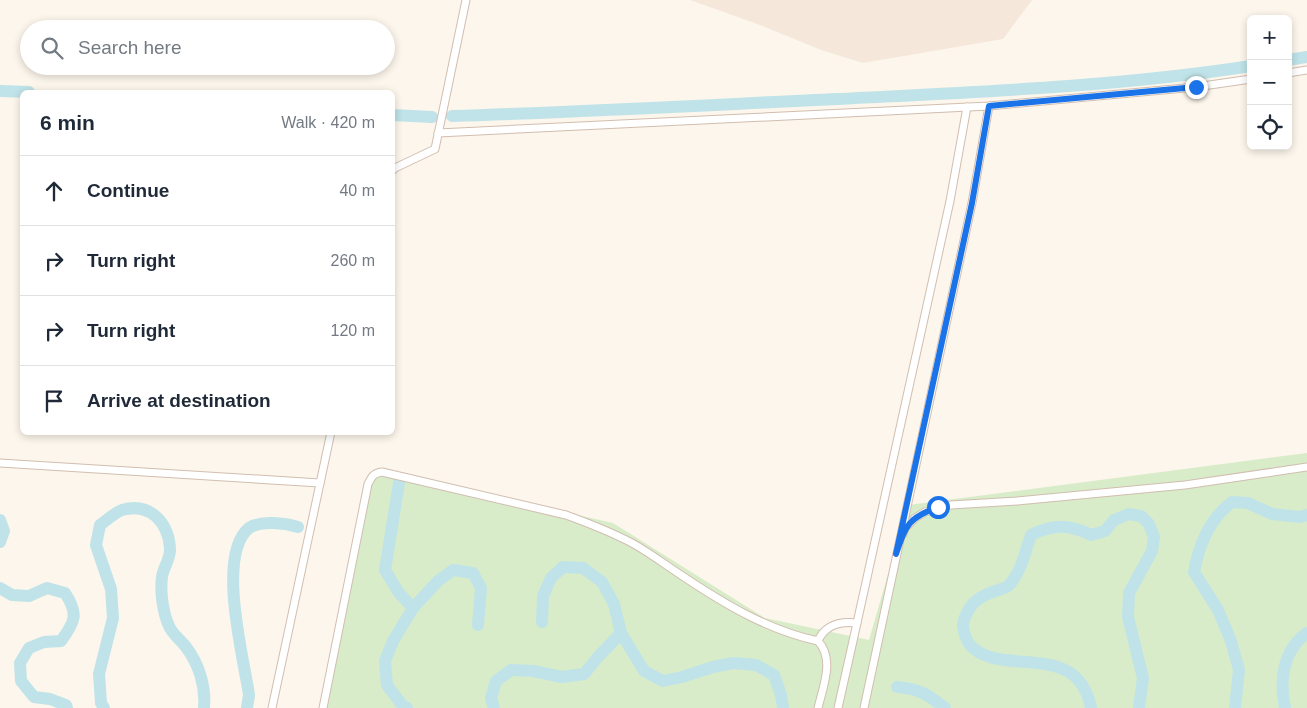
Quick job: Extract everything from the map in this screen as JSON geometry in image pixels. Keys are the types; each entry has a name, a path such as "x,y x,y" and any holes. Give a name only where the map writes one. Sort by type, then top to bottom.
{"lane":[{"path":"395,169 435,150 466,0"},
{"path":"1292,72 1307,70"},
{"path":"438,133 989,106 1196,87 1247,80"},
{"path":"864,708 972,203 989,106"},
{"path":"838,708 950,201 967,107"},
{"path":"272,708 331,435"},
{"path":"0,463 320,483"},
{"path":"896,554 906,528 914,518 938,507 1185,485 1307,467"},
{"path":"323,708 368,484 376,473 392,474 566,514 634,544 708,594 741,613 760,622 818,641 824,647 827,658 826,673 818,708"},
{"path":"818,641 821,633 835,624 845,621 857,623"}],"shaded area":[{"path":"690,0 1032,0 1003,39 863,63 821,50 760,25"}],"green space":[{"path":"1307,453 1307,708 321,708 374,469 613,523 765,618 869,640 908,505"}],"waterway":[{"path":"1292,59 1307,57"},
{"path":"452,116 993,91 1148,79 1247,67"},
{"path":"0,91 20,92"},
{"path":"395,115 432,117"},
{"path":"399,483 385,570 399,593 413,608 393,641 385,661 387,685 402,705 407,708"},
{"path":"1235,708 1239,670 1231,641 1218,610 1194,572 1202,542 1211,524 1232,502 1248,503 1272,514 1300,517 1307,515"},
{"path":"104,708 101,703 99,674 113,618 111,589 96,545 100,525 119,511 132,508 141,509 156,516 166,530 170,552 162,577 161,589 164,609 170,629 186,647 198,668 203,684 204,708"},
{"path":"1091,708 1083,686 1070,673 1054,666 999,659 983,654 969,644 963,622 969,609 976,601 985,595 1005,588 1014,579 1031,535 1054,527 1068,527 1091,535 1105,531 1114,520 1129,514 1141,516 1149,524 1154,537 1152,551 1129,593 1128,617 1143,678 1139,708"},
{"path":"0,520 4,531 0,542"},
{"path":"247,708 249,695 238,633 233,583 234,560 239,541 249,528 254,525 280,523 298,527"},
{"path":"542,622 543,596 551,578 563,567 583,568 602,582 614,604 621,633"},
{"path":"413,608 438,581 453,570 473,573 481,588 478,625"},
{"path":"0,588 12,595 29,596 47,588 65,593 69,600 74,612 74,618 61,641 44,642 29,648 20,663 21,681 34,697 50,699 66,705 67,708"},
{"path":"494,708 491,698 496,681 511,670 533,671 562,677 584,674 621,633 644,671 663,681 733,663 756,665 774,675 783,708"},
{"path":"1285,708 1283,697 1285,666 1293,648 1307,633"},
{"path":"897,687 923,693 945,708"}],"route":[{"path":"938,507 914,518 906,528 896,554 972,203 989,106 1196,87"}]}
